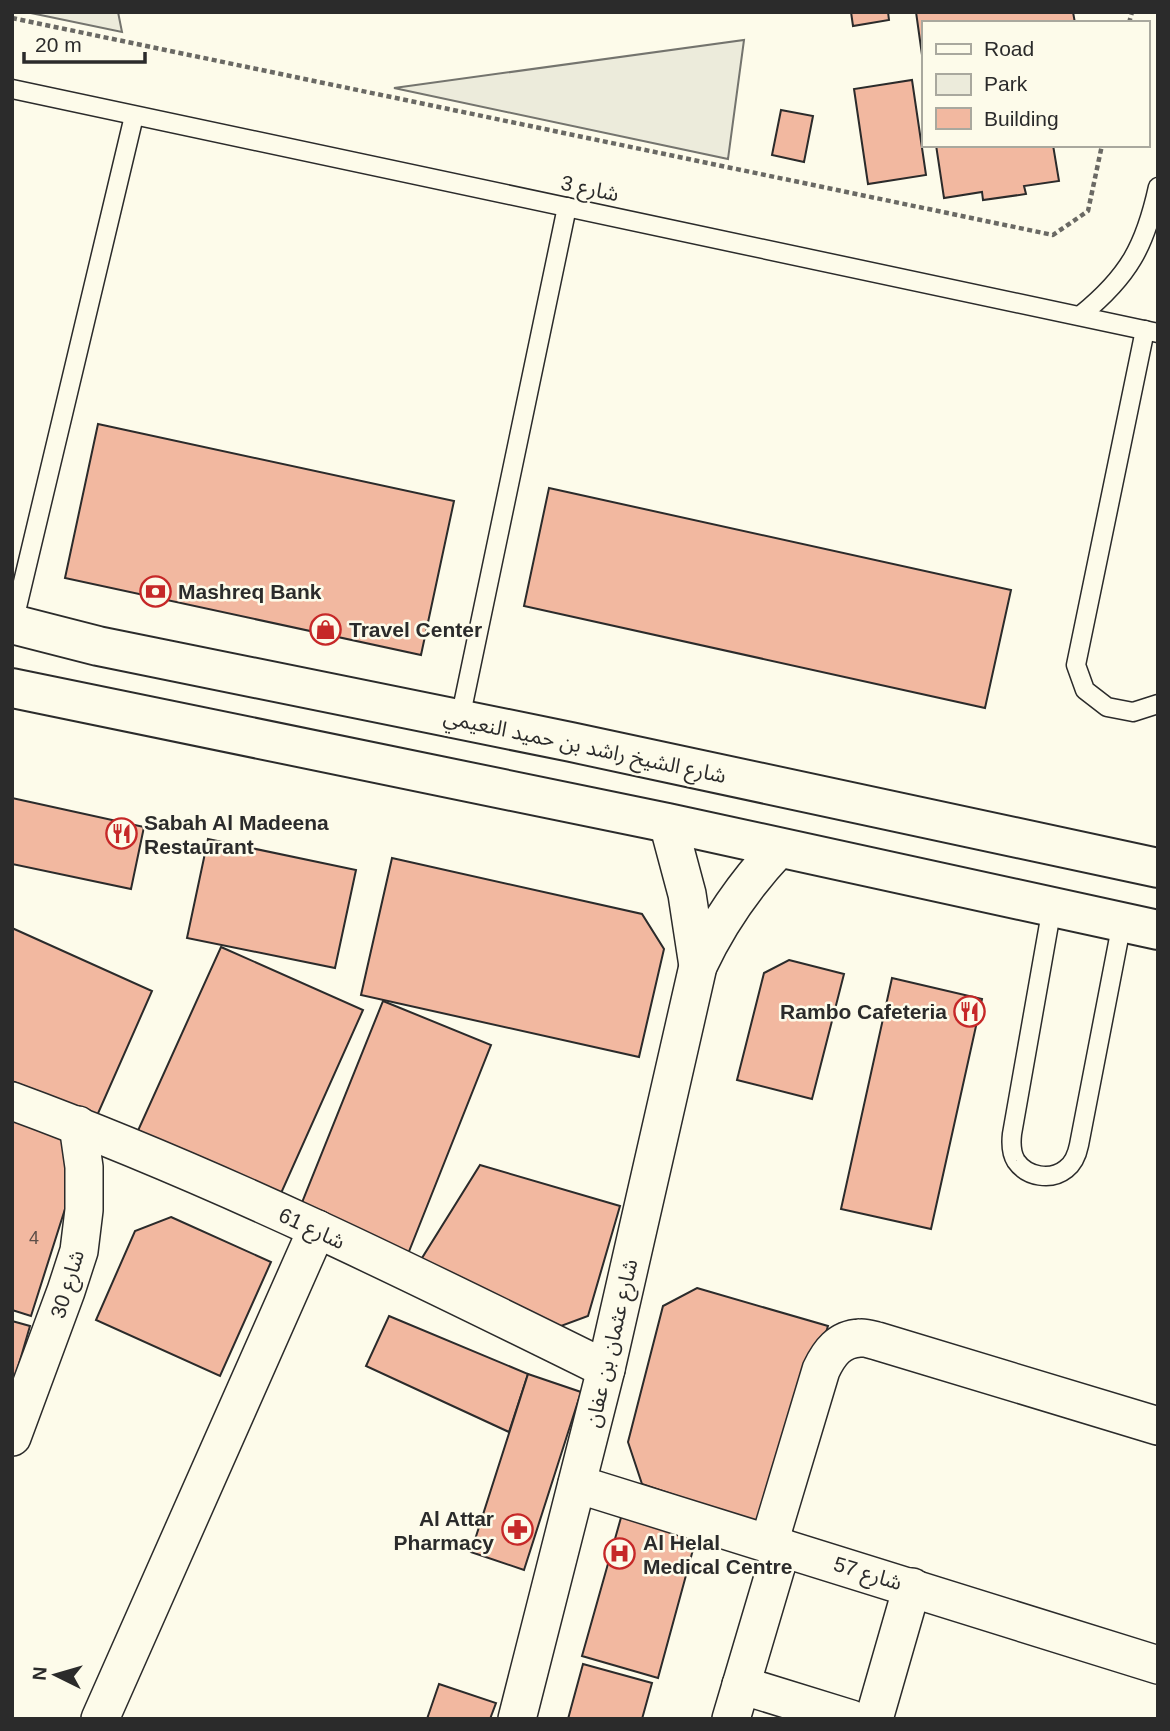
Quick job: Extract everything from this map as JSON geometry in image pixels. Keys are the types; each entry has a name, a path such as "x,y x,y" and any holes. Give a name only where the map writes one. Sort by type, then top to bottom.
{"main road":[{"name":"شارع الشيخ راشد بن حميد النعيمي","path":"13,624 98,646 460,719 1157,867"},
{"path":"12,688 668,823 1140,926"}],"street":[{"name":"شارع عثمان بن عفان","path":"668,823 687,894 698,966"},
{"name":"شارع عثمان بن عفان","path":"517,1719 606,1369 698,966 713,933 733,903 754,874 779,848"},
{"name":"شارع 61","path":"12,1101 78,1125 317,1229 606,1369"},
{"name":"شارع 30","path":"12,1437 79,1251 84,1210 84,1178 78,1125"},
{"path":"100,1719 317,1229"},
{"path":"852,1719 736,1702 821,1370 829,1353 843,1342 860,1338 877,1341 1158,1426"},
{"name":"شارع 57","path":"577,1484 1158,1665"},
{"path":"874,1719 912,1587"}],"lane":[{"name":"شارع 3","path":"12,89 1152,331"},
{"path":"13,624 134,116"},
{"path":"1081,315 1104,296 1123,274 1150,221 1158,187"},
{"path":"460,719 567,207"},
{"path":"1152,331 1076,665 1086,690 1107,708 1133,712 1158,704"},
{"path":"1052,906 1011,1148 1016,1161 1026,1171 1039,1176 1053,1176 1066,1169 1076,1158 1140,926"}],"path":[{"path":"12,18 1053,235 1088,211 1102,147"}],"green space":[{"path":"26,12 118,12 122,32"},
{"path":"744,40 728,159 394,88"}],"building":[{"path":"851,12 888,12 889,20 853,26"},
{"path":"916,12 1073,12 1075,21 922,21 922,55"},
{"path":"912,80 926,175 868,184 854,89"},
{"path":"781,110 813,116 804,162 772,155"},
{"path":"936,147 1053,147 1059,181 1024,186 1026,194 983,200 982,192 944,198"},
{"path":"98,424 454,501 421,655 65,578"},
{"path":"549,488 1011,590 985,708 524,606"},
{"path":"12,798 144,827 131,889 12,864"},
{"path":"208,839 356,870 335,968 187,938"},
{"path":"392,858 642,914 664,949 639,1057 361,995"},
{"path":"12,928 152,991 96,1118 12,1081"},
{"path":"221,947 363,1010 278,1200 136,1135"},
{"path":"789,960 844,974 812,1099 737,1080 764,973"},
{"path":"892,978 982,999 931,1229 841,1209"},
{"path":"383,1001 491,1045 406,1259 297,1215"},
{"path":"12,1113 68,1131 79,1165 31,1316 12,1310"},
{"path":"480,1165 620,1206 588,1316 553,1329 428,1278 422,1258"},
{"path":"171,1217 271,1262 220,1376 96,1320 135,1231"},
{"path":"697,1288 828,1326 766,1526 642,1484 628,1442 663,1306"},
{"path":"389,1316 528,1374 509,1432 366,1366"},
{"path":"12,1321 30,1326 12,1388"},
{"path":"528,1374 581,1392 524,1570 471,1552"},
{"path":"622,1514 697,1535 658,1678 582,1656"},
{"path":"583,1664 652,1683 642,1719 568,1719"},
{"path":"439,1684 496,1703 490,1719 427,1719"}],"place":[{"name":"Mashreq Bank","path":"155,591"},
{"name":"Travel Center","path":"326,629"},
{"name":"Sabah Al Madeena Restaurant","path":"121,834"},
{"name":"Rambo Cafeteria","path":"970,1011"},
{"name":"Al Attar Pharmacy","path":"517,1530"},
{"name":"Al Helal Medical Centre","path":"620,1554"}]}
